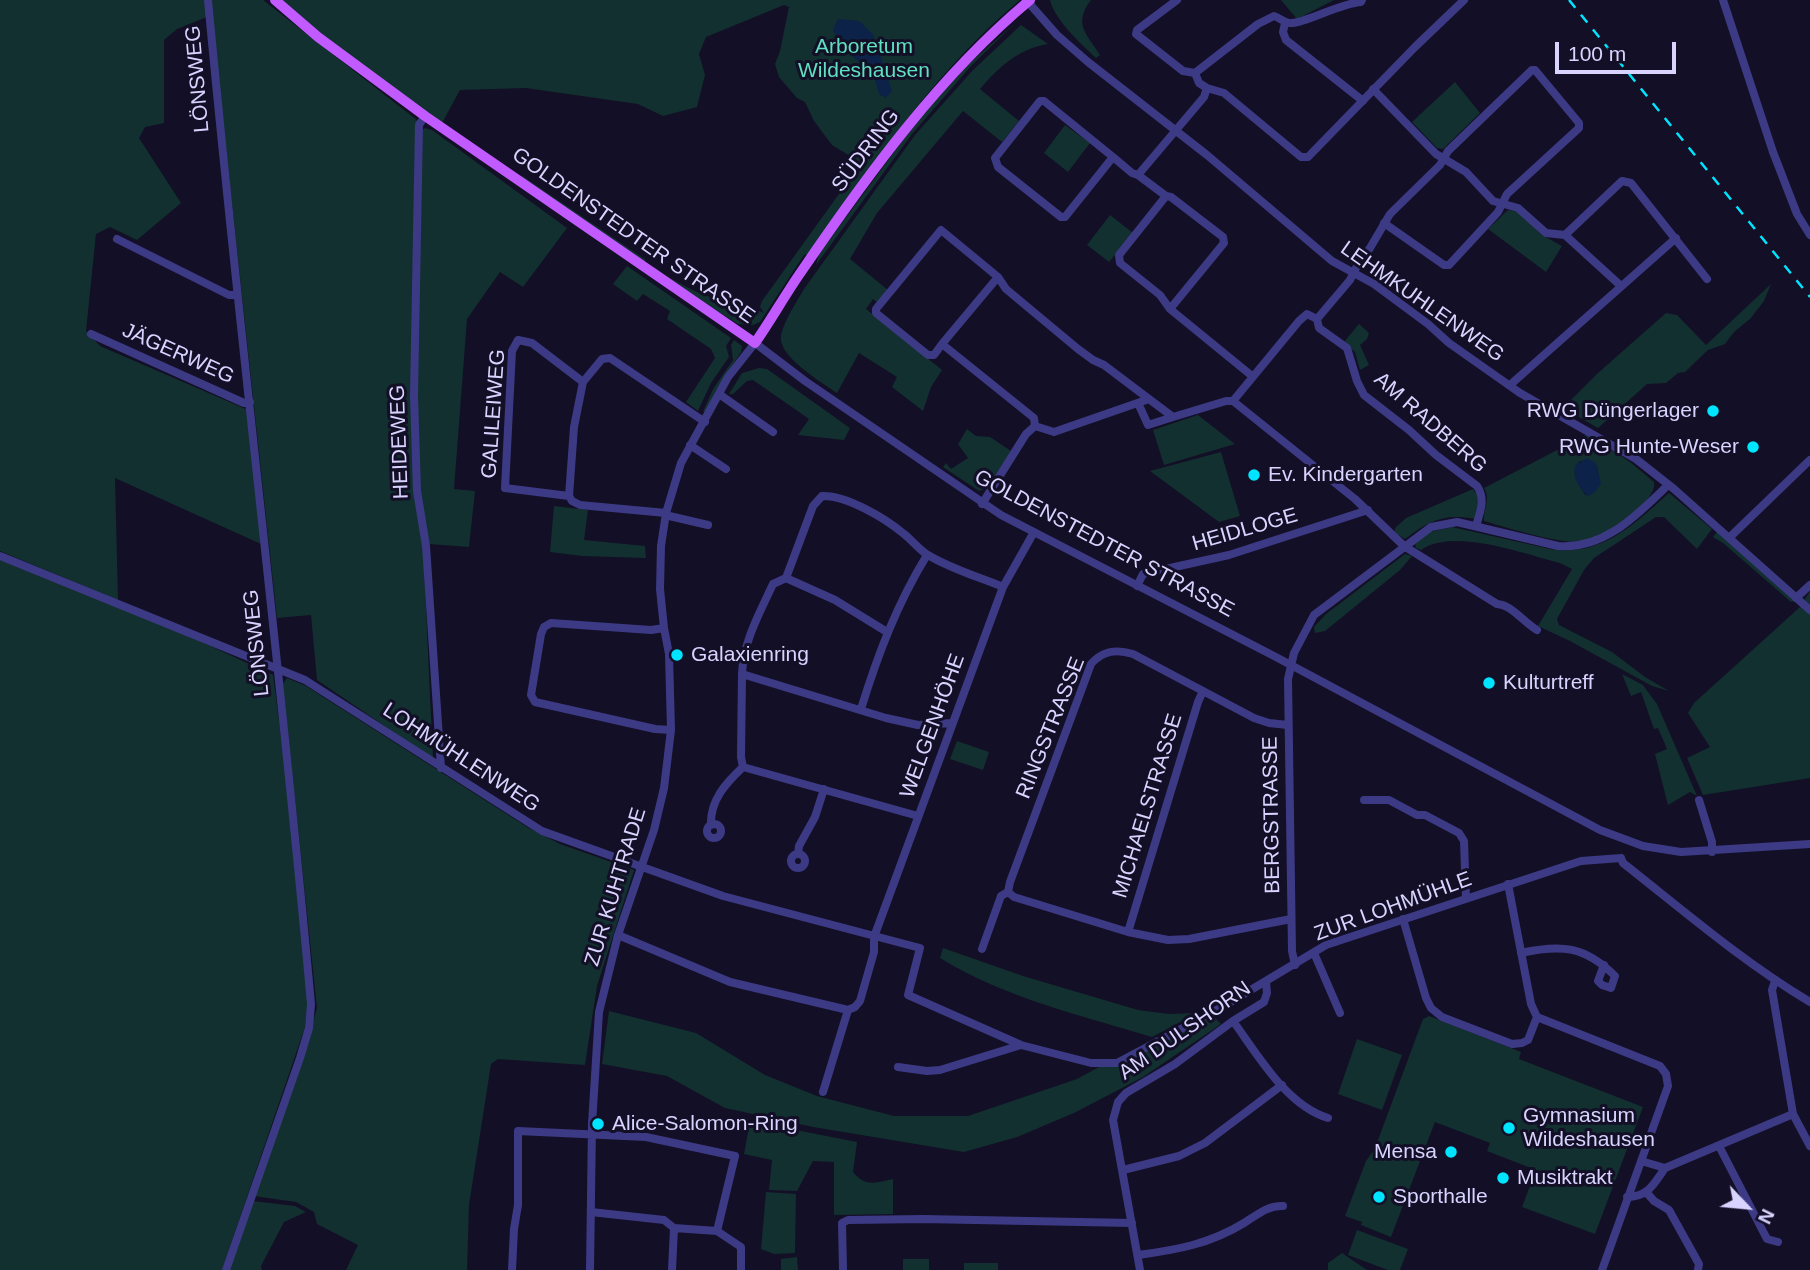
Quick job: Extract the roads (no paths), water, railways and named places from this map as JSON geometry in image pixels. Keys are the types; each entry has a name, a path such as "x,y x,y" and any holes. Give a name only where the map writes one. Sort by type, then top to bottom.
{"main road":[{"name":"GOLDENSTEDTER STRASSE","path":"275,0 318,37 425,116 755,343"},
{"name":"SÜDRING","path":"755,343 800,273 895,143 964,60 1029,1"}],"street":[{"name":"LÖNSWEG","path":"208,0 311,1014 300,1059 226,1270"},
{"path":"1177,0 1137,30 1136,34 1183,71 1195,73 1258,24 1274,16 1285,23 1297,24 1347,1 1362,0"},
{"path":"1195,73 1199,83 1224,93 1301,157 1308,157 1464,0"},
{"path":"1723,0 1773,152 1797,214 1810,235"},
{"name":"LEHMKUHLENWEG","path":"1029,1 1057,35 1088,62 1175,129 1332,261 1407,308 1450,343 1539,405 1629,455 1668,485 1810,610"},
{"path":"1285,23 1283,32 1286,40 1363,101"},
{"path":"1233,401 1299,321 1307,314 1317,319 1341,293 1354,273 1384,223 1390,214 1440,165 1448,151 1532,70 1535,70 1579,123 1578,128 1507,194 1499,212 1449,265 1444,265 1384,223"},
{"path":"1138,175 1204,97 1206,88"},
{"path":"1373,89 1436,154 1466,172 1493,201 1518,208 1546,233 1565,235 1620,286"},
{"path":"1113,157 1065,217 1061,217 995,162 995,158 1040,101 1044,101 1113,157 1132,173 1166,197 1171,197 1223,237 1224,243 1170,309"},
{"name":"HEIDEWEG","path":"425,116 419,125 414,396 417,491 426,550 441,768"},
{"path":"1565,235 1622,181 1630,183 1707,279"},
{"path":"1166,197 1119,255 1120,263 1160,295 1170,309 1252,376"},
{"path":"998,277 934,355 928,355 876,313 876,309 941,230 998,277 1006,289 1078,349 1104,365 1173,417"},
{"path":"1510,386 1676,238"},
{"path":"117,239 229,295 236,295"},
{"name":"AM RADBERG","path":"1317,319 1319,328 1347,348 1364,395 1481,492 1482,502 1476,526"},
{"name":"JÄGERWEG","path":"91,334 244,403 250,402"},
{"name":"GALILEIWEG","path":"569,496 508,490 503,484 512,351 518,340 532,343 583,382"},
{"name":"ZUR KUHTRADE","path":"590,1270 592,1134 599,1012 618,935 654,830 664,788 671,730 669,654 660,589 661,546 666,514 681,463 690,445 719,394 755,343"},
{"name":"GOLDENSTEDTER STRASSE","path":"755,343 982,504 1600,830 1659,850 1712,852 1810,844"},
{"path":"942,344 1034,418 1035,426"},
{"path":"705,422 610,358 602,359 583,382 574,427 569,496 580,505 666,514 708,525"},
{"path":"719,394 773,432"},
{"path":"1035,426 1054,432 1149,399"},
{"path":"1138,403 1148,425 1233,401 1368,510 1404,546 1497,604 1507,605 1523,622 1537,631"},
{"path":"982,504 1026,434 1035,426"},
{"path":"690,445 726,469"},
{"path":"1729,538 1810,460"},
{"path":"1290,665 1314,615 1431,527 1457,522 1575,548 1610,535 1668,485"},
{"path":"743,767 743,659 768,594 773,584 786,578 813,506 822,496 831,496 864,509 902,532 927,555 1003,587"},
{"name":"HEIDLOGE","path":"1137,586 1143,574 1228,555 1368,510"},
{"name":"WELGENHÖHE","path":"823,1092 848,1010 860,1001 874,952 874,937 951,723 1003,587 1034,532"},
{"path":"860,709 887,632 907,587 927,555"},
{"name":"LOHMÜHLENWEG","path":"0,556 305,680 542,831 723,896 920,948"},
{"path":"786,578 835,600 887,632"},
{"path":"1796,598 1810,585"},
{"path":"664,628 651,630 551,623 544,627 541,634 531,695 535,702 655,729 671,730"},
{"name":"RINGSTRASSE","path":"982,949 1002,895 1008,891 1087,676 1097,656 1113,650 1133,654 1254,718 1288,725"},
{"name":"BERGSTRASSE","path":"1290,665 1288,725 1291,919 1295,965"},
{"path":"742,674 886,718 918,725 951,723"},
{"name":"MICHAELSTRASSE","path":"1128,932 1203,691"},
{"path":"743,767 918,817"},
{"path":"711,825 711,816 723,786 743,767"},
{"path":"798,854 824,789"},
{"path":"1364,800 1389,800 1459,833 1464,841 1466,899"},
{"path":"1699,800 1712,842 1712,852"},
{"path":"1627,841 1621,858 1623,863 1775,981 1810,1002"},
{"name":"ZUR LOHMÜHLE","path":"920,948 908,995 1021,1045 1091,1063 1117,1063 1266,982 1326,945 1581,860 1621,858"},
{"path":"1508,884 1531,1004 1537,1017 1660,1066 1666,1074 1668,1086 1602,1270"},
{"path":"1008,891 1014,897 1128,932 1168,940 1189,939 1291,919"},
{"path":"1403,919 1426,998 1431,1008 1442,1017 1512,1044 1522,1044 1529,1037 1537,1017"},
{"path":"618,935 730,982 848,1010"},
{"path":"1521,953 1556,947 1574,950 1599,960 1604,965"},
{"path":"1314,953 1340,1013"},
{"path":"1775,981 1772,990 1793,1114 1810,1146"},
{"name":"AM DULSHORN","path":"1140,1270 1113,1120 1118,1102 1126,1093 1175,1064 1233,1021 1264,1002 1266,982"},
{"path":"1233,1021 1282,1086 1310,1110 1328,1118"},
{"path":"898,1066 940,1070 1021,1045"},
{"path":"1123,1170 1159,1163 1205,1143 1282,1086"},
{"path":"1627,1197 1639,1197 1647,1193 1665,1168 1793,1114"},
{"path":"512,1270 518,1205 518,1131 646,1137 735,1156 717,1231"},
{"path":"1719,1146 1767,1239 1778,1242"},
{"path":"1641,1161 1665,1168"},
{"path":"1647,1193 1669,1210 1699,1264 1698,1270"},
{"path":"1138,1255 1176,1250 1207,1242 1273,1205 1283,1206"},
{"path":"591,1212 664,1220 674,1228 717,1231 741,1247 741,1270"},
{"path":"842,1270 842,1223 848,1220 1132,1223"},
{"path":"672,1270 674,1228"}],"water":[{"path":"838,19 859,21 873,34 892,91 886,98 879,94 873,74 840,46 833,30"},
{"path":"1587,458 1596,463 1601,484 1594,493 1587,496 1577,482 1575,465"}],"railway":[{"path":"1569,0 1810,297"}],"place":[{"name":"RWG Düngerlager","path":"1713,411"},
{"name":"RWG Hunte-Weser","path":"1753,447"},
{"name":"Ev. Kindergarten","path":"1254,475"},
{"name":"Galaxienring","path":"677,655"},
{"name":"Kulturtreff","path":"1489,683"},
{"name":"Alice-Salomon-Ring","path":"598,1124"},
{"name":"Gymnasium Wildeshausen","path":"1509,1128"},
{"name":"Mensa","path":"1451,1152"},
{"name":"Musiktrakt","path":"1503,1178"},
{"name":"Sporthalle","path":"1379,1197"}],"park label":[{"name":"Arboretum Wildeshausen","path":"864,59"}]}
